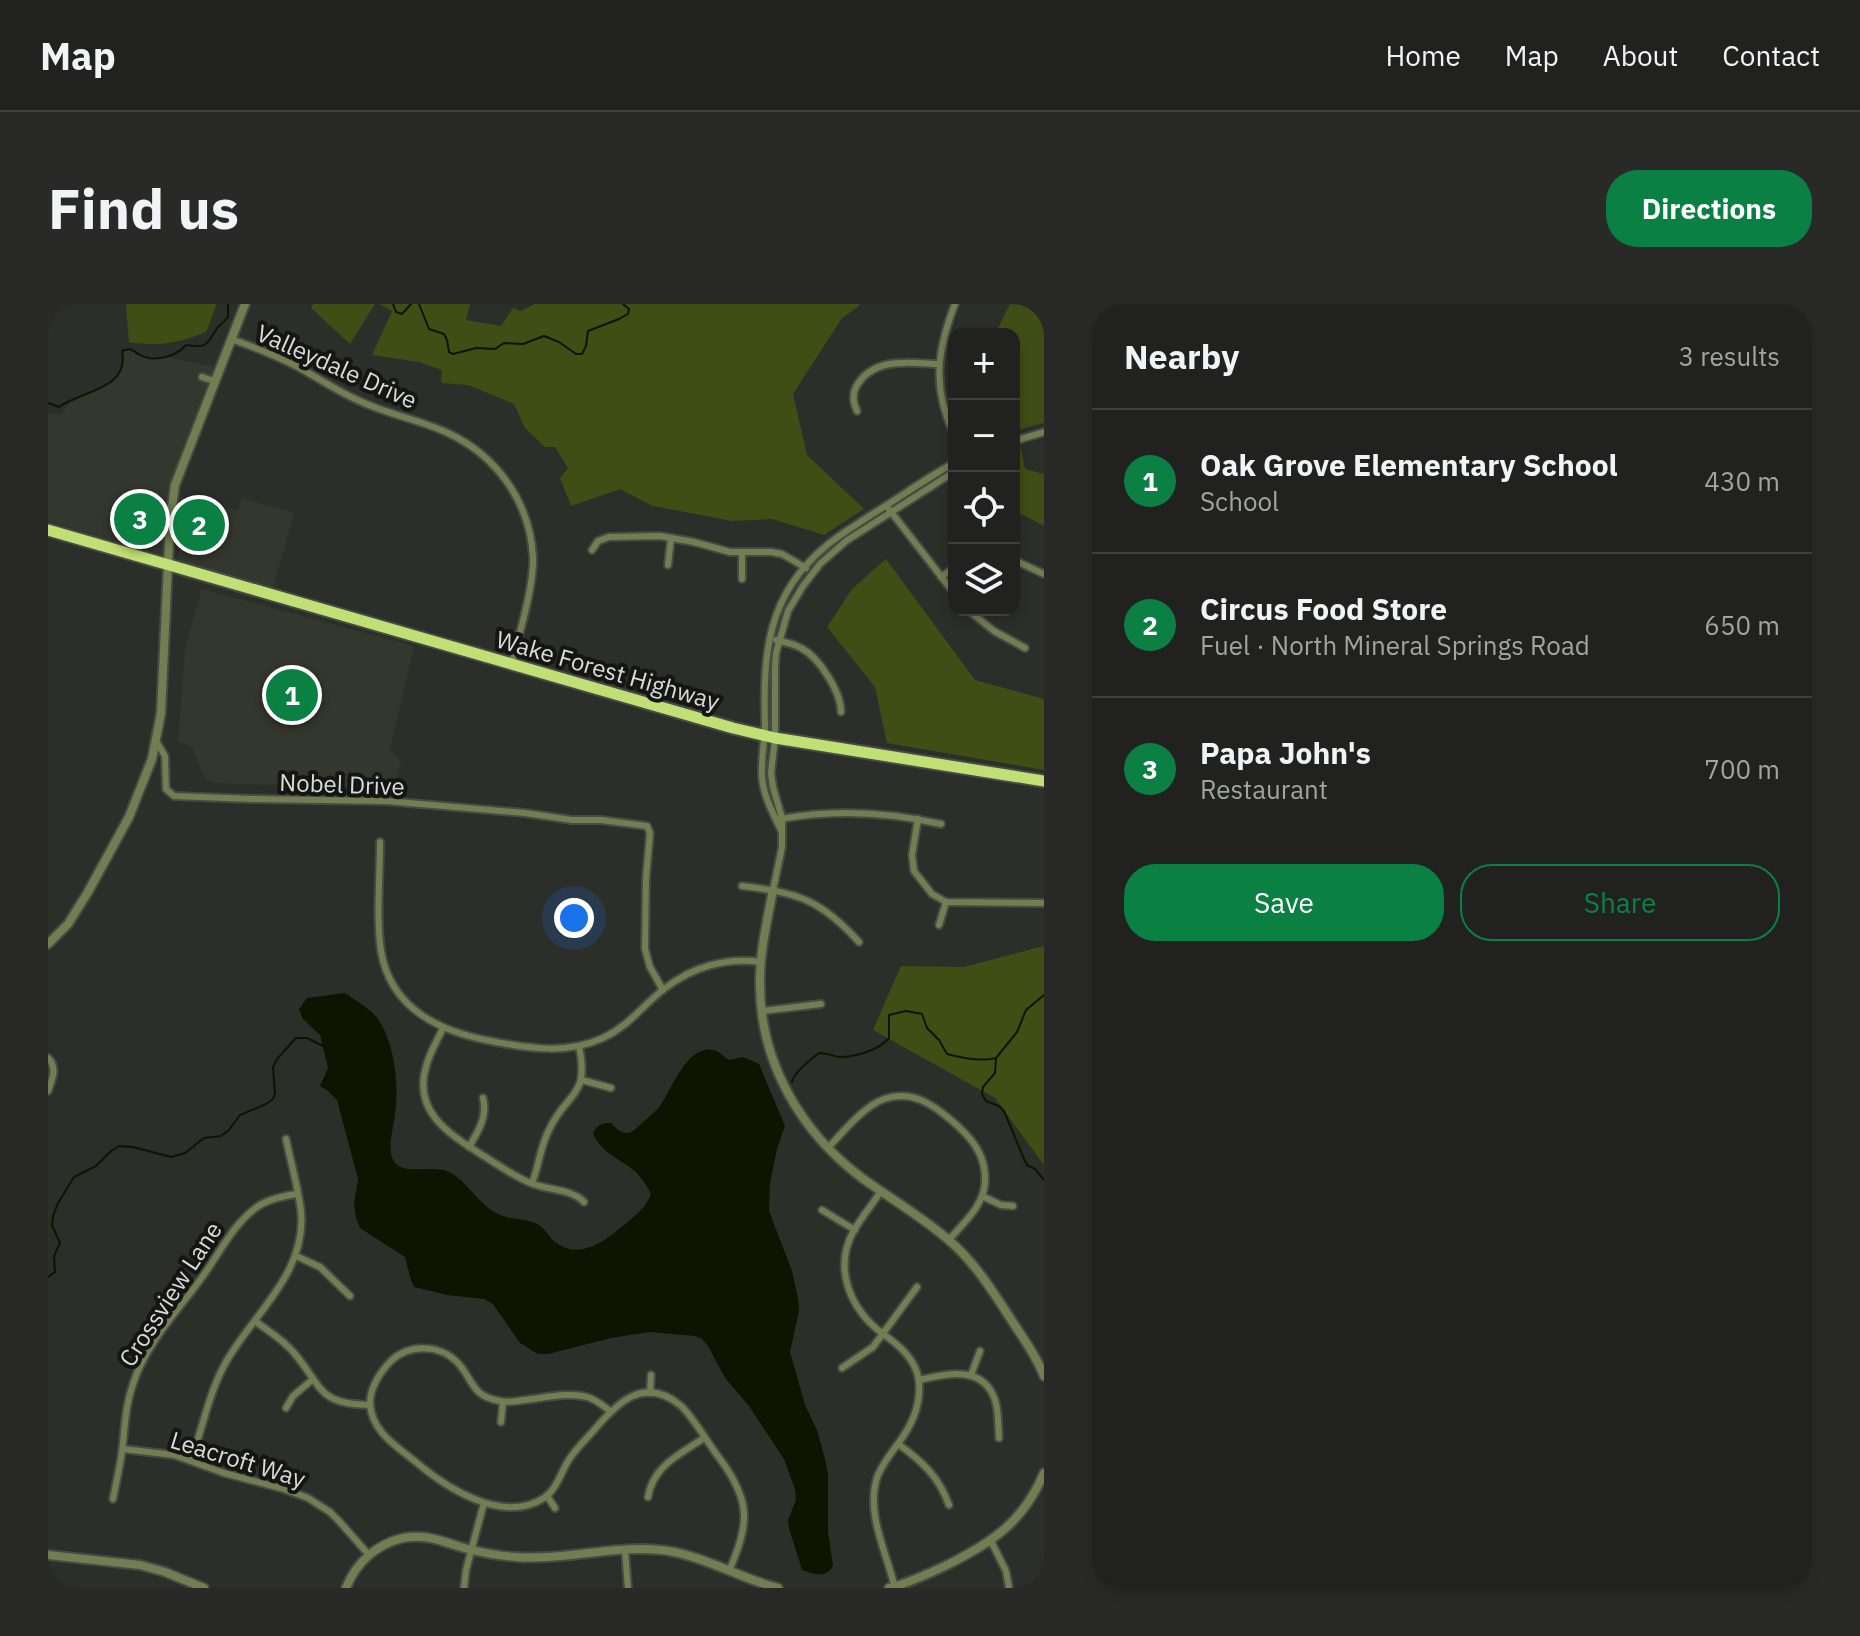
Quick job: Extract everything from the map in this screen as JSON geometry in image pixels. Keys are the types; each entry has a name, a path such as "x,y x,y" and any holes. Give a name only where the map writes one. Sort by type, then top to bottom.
{"highway":[{"name":"Wake Forest Highway","path":"48,530 770,737 1044,781"}],"street":[{"path":"48,944 78,910 115,845 129,817 156,741 163,678 174,492 245,304"},
{"path":"948,417 941,398 939,364 944,335 955,304"},
{"name":"Valleydale Drive","path":"231,339 280,358 362,402 449,433 479,452 508,481 527,525 533,557 530,585 511,664"},
{"path":"857,411 853,399 856,388 863,377 876,367 896,363 939,364"},
{"path":"202,377 214,381"},
{"path":"1020,439 1044,432"},
{"path":"770,737 779,641 788,611 812,572 830,553 888,508 948,467"},
{"path":"948,475 835,539 805,567 779,608 769,639 764,671 772,780 782,847 759,989 769,1050 798,1113 842,1162 949,1240 975,1267 1035,1357 1044,1376"},
{"path":"888,508 948,586"},
{"path":"592,550 598,541 609,537 647,535 694,542 724,551 782,554 812,572"},
{"path":"668,565 671,538"},
{"path":"742,553 742,579"},
{"path":"1020,563 1044,574"},
{"path":"941,577 948,572"},
{"path":"975,616 994,631 1025,648"},
{"path":"769,639 801,648 814,657 839,697 841,712"},
{"name":"Nobel Drive","path":"156,741 165,756 166,789 174,796 371,800 647,826"},
{"path":"779,819 879,813 941,824"},
{"path":"653,817 647,826 650,833 645,949 650,967 663,990"},
{"path":"918,819 912,855 914,871 932,894 946,902 1044,903"},
{"path":"380,842 380,941 386,968 410,1006 443,1028 467,1036 532,1048 579,1046 617,1031 663,990 685,975 703,967 737,960 761,962"},
{"path":"742,886 804,898 838,920 859,942"},
{"path":"939,925 946,902"},
{"path":"762,1011 821,1004"},
{"path":"443,1028 426,1065 424,1084 425,1097 439,1124 504,1169 532,1183 574,1194 584,1202"},
{"path":"532,1183 550,1127 575,1095 582,1080 579,1046"},
{"path":"48,1058 54,1072 48,1091"},
{"path":"582,1080 611,1088"},
{"path":"828,1148 878,1101 898,1096 920,1099 939,1109 975,1144 984,1166 982,1196 976,1208 949,1240"},
{"path":"469,1147 481,1125 485,1110 483,1098"},
{"path":"191,1460 218,1378 233,1351 286,1278 296,1256 301,1210 286,1139"},
{"path":"881,1191 855,1230 846,1257 850,1296 860,1312 904,1351 919,1380 914,1418 879,1473 874,1501 893,1587 927,1574 991,1541 1021,1514 1044,1473"},
{"name":"Crossview Lane","path":"113,1499 123,1449 124,1420 133,1382 142,1362 240,1221 263,1203 297,1194"},
{"path":"982,1196 1001,1205 1013,1206"},
{"path":"822,1210 855,1230"},
{"path":"296,1256 320,1267 350,1296"},
{"path":"842,1368 862,1356 883,1334 917,1287"},
{"path":"255,1321 290,1348 324,1393 337,1401 370,1405"},
{"path":"610,1411 591,1398 576,1395 503,1402 490,1398 476,1389 458,1362 450,1356 419,1348 398,1355 390,1362 376,1382 370,1405 377,1427 437,1478 484,1503 507,1506 532,1503 547,1496 569,1460 610,1411 632,1396 650,1393 665,1396 686,1411 732,1475 743,1503 743,1535 729,1571"},
{"path":"971,1375 980,1351"},
{"path":"919,1380 957,1373 971,1375 986,1386 994,1398 999,1438"},
{"path":"650,1393 651,1375"},
{"path":"286,1408 293,1396 312,1380"},
{"path":"501,1422 503,1402"},
{"path":"648,1497 649,1487 657,1472 704,1438"},
{"path":"898,1444 932,1472 949,1505"},
{"name":"Leacroft Way","path":"123,1449 174,1455 308,1498 330,1512 369,1555"},
{"path":"547,1496 555,1508"},
{"path":"464,1588 484,1503"},
{"path":"346,1588 354,1571 369,1555 390,1542 410,1537 430,1537 472,1550 534,1558 648,1549 677,1553 778,1588"},
{"path":"991,1541 1006,1571 1009,1588"},
{"path":"625,1551 628,1588"},
{"path":"48,1555 140,1565 204,1588"}],"shaded area":[{"path":"130,348 146,357 167,357 215,367 171,488 164,555 48,521 48,413 60,415 69,404 113,379 122,367 122,351"},
{"path":"180,497 238,511 242,498 294,513 273,589 182,562 179,557"},
{"path":"202,589 414,646 390,750 401,762 393,789 214,783 205,779 192,747 178,741 185,648"},
{"path":"345,993 378,1019 392,1052 396,1090 391,1144 392,1156 398,1166 451,1173 496,1213 537,1224 554,1241 571,1249 588,1248 604,1240 638,1213 651,1194 634,1171 600,1145 593,1133 597,1128 611,1123 623,1133 634,1130 660,1106 688,1061 704,1050 715,1051 729,1060 743,1057 759,1064 785,1126 770,1183 769,1211 792,1271 798,1298 799,1311 790,1352 805,1405 817,1430 828,1474 828,1532 833,1566 830,1570 819,1574 802,1570 789,1528 788,1520 796,1500 784,1459 749,1406 725,1378 702,1339 649,1332 538,1354 520,1343 493,1304 484,1299 414,1287 405,1257 360,1228 354,1204 358,1179 337,1100 320,1086 328,1068 320,1035 303,1019 299,1009 307,998"}],"green space":[{"path":"126,304 217,304 206,332 178,341 150,344 129,342"},
{"path":"313,304 375,304 350,344 311,308"},
{"path":"379,304 470,304 466,320 501,326 513,308 521,311 535,304 860,304 842,318 793,394 807,455 864,509 824,535 772,519 732,521 653,506 620,489 571,506 560,478 568,468 555,447 545,447 525,428 514,404 468,385 441,383 442,370 419,362 372,355 392,311"},
{"path":"1010,304 1044,304 1044,423 1020,429 1020,328 998,328"},
{"path":"1020,445 1025,469 1044,474 1044,526 1020,513"},
{"path":"886,559 975,680 1044,699 1044,770 887,743 875,687 827,627 852,589"},
{"path":"1044,946 1044,1165 995,1098 873,1030 901,966 964,967"}],"waterway":[{"path":"48,403 59,407 111,382 122,364 122,351 130,349 146,357 158,358 177,352 186,345 204,345 228,317 228,304"},
{"path":"393,304 396,312 402,314 411,304"},
{"path":"419,304 429,329 444,334 449,352 453,354 476,348 495,349 504,343 523,344 544,336 576,354 582,354 588,331 628,314 629,309 623,304"},
{"path":"1044,995 1026,1010 1017,1032 996,1058 995,1073 983,1087 982,1094 986,1101 1004,1111 1027,1165 1044,1180"},
{"path":"792,1082 799,1070 819,1053 846,1057 879,1046 889,1038 889,1015 906,1011 922,1014 927,1028 947,1054 978,1060 996,1058"},
{"path":"48,1277 55,1272 54,1256 60,1243 52,1225 53,1216 74,1177 96,1166 119,1146 171,1157 185,1153 204,1138 221,1136 240,1115 273,1099 273,1067 296,1038 307,1038 323,1046"}],"place":[{"name":"Papa John's","path":"140,519"},
{"name":"Circus Food Store","path":"199,525"},
{"name":"Oak Grove Elementary School","path":"292,695"}]}
